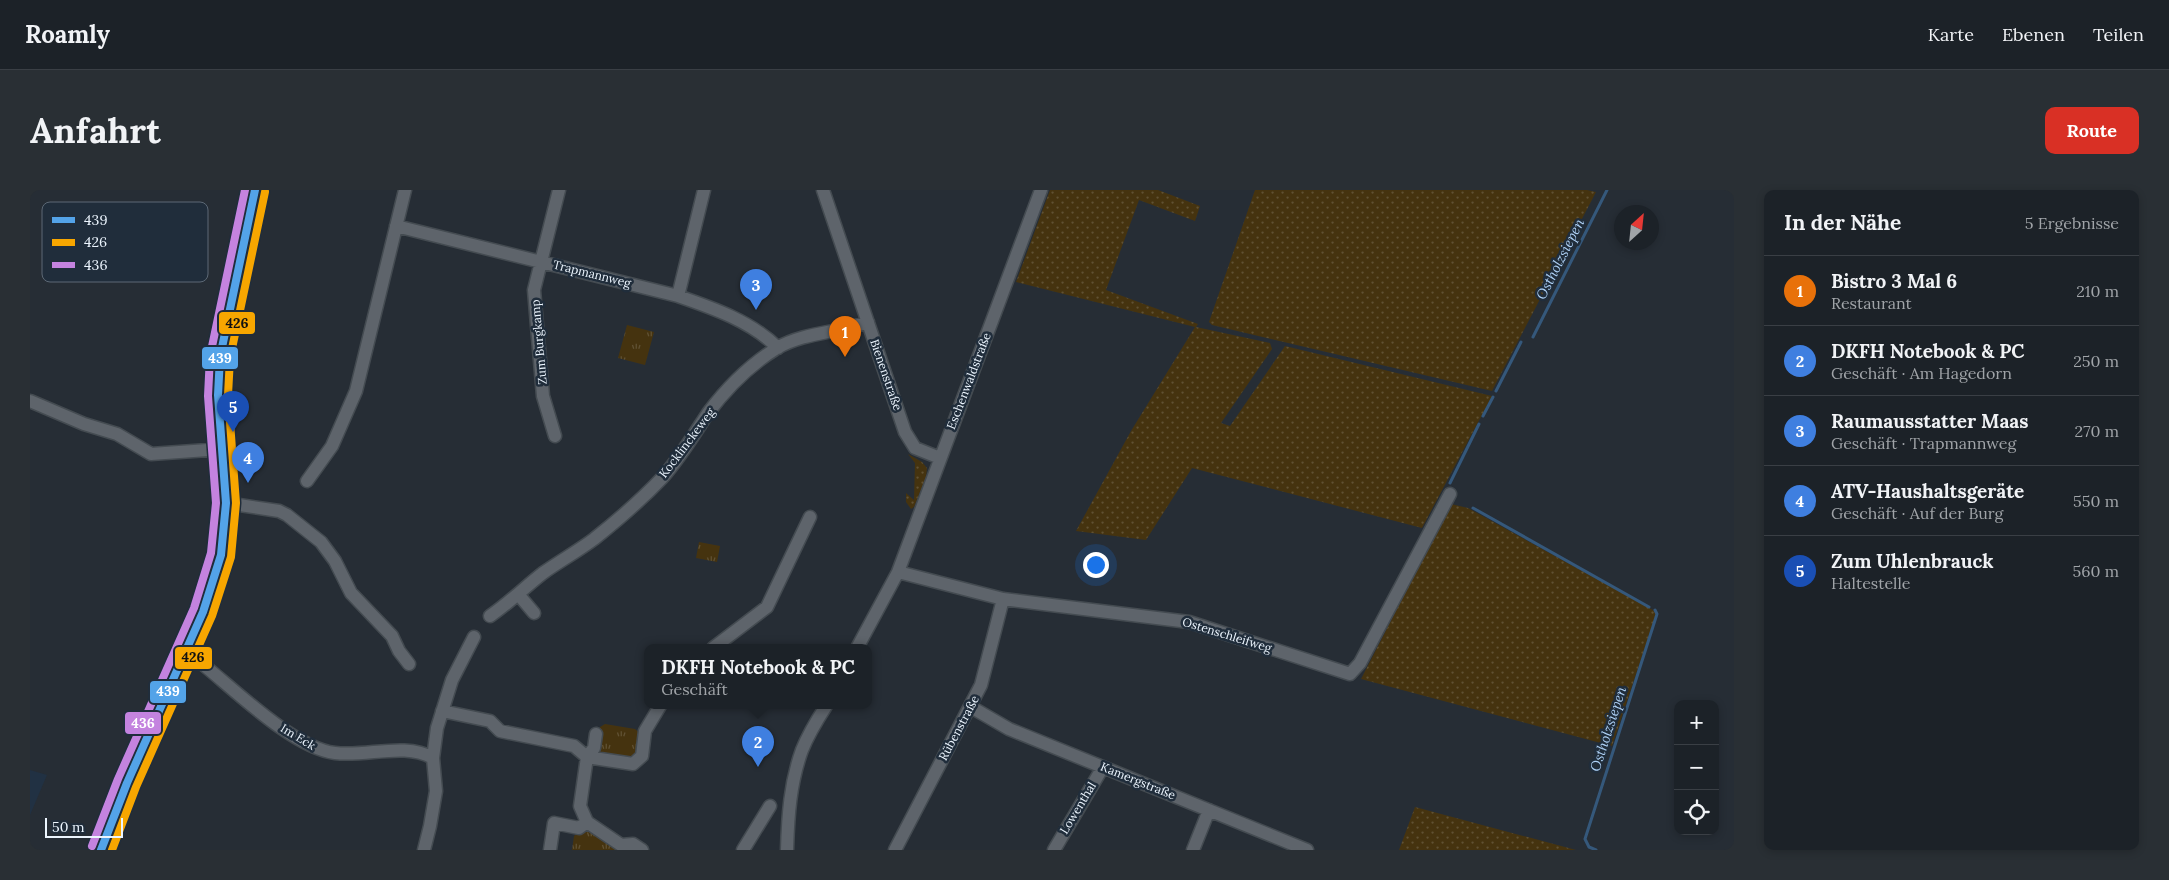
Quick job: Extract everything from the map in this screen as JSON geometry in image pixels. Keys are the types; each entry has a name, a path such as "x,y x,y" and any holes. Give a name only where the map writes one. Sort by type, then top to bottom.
{"street":[{"path":"101,850 128,783 205,608 221,555 226,503 218,395 220,357 255,190"},
{"path":"307,482 332,446 356,391 405,190"},
{"name":"Zum Burgkamp","path":"555,436 543,396 534,290 558,190"},
{"path":"678,296 704,190"},
{"name":"Bienenstraße","path":"823,190 910,441 915,448 940,458"},
{"name":"Eschenwaldstraße","path":"859,644 898,572 1041,190"},
{"name":"Trapmannweg","path":"396,226 678,296 715,309 748,325 766,336 778,348"},
{"name":"Kocklinckeweg","path":"490,616 628,512 662,478 693,440 709,413 727,391 748,371 778,348 811,335 848,329 868,322"},
{"path":"30,402 84,424 117,434 151,454 222,449"},
{"name":"Ostenschleifweg","path":"898,572 1003,599 1188,622 1350,674 1360,663 1450,494"},
{"path":"226,503 279,511 287,514 321,542 335,561 351,593 392,636 399,651 409,664"},
{"path":"718,644 767,607 810,517"},
{"path":"518,594 534,613"},
{"name":"Rübenstraße","path":"895,850 981,685 1003,599"},
{"path":"424,850 436,791 434,758 442,711 452,680 474,637"},
{"name":"Im Eck","path":"186,653 200,662 287,732 321,750 335,753 359,754 409,750 424,752 434,758"},
{"name":"Kamergstraße","path":"971,707 1008,729 1307,850"},
{"path":"442,711 490,721 500,731 574,746 587,757 633,764 642,756 645,731 658,709"},
{"path":"787,850 788,810 798,762 808,738 824,709"},
{"path":"596,734 594,748 587,757 580,806 587,822 621,845 633,844 642,850"},
{"name":"Lowenthal","path":"1054,850 1103,767"},
{"path":"743,850 770,806"},
{"path":"1193,850 1209,810"},
{"path":"550,850 554,823 579,828 587,822"}],"shaded area":[{"path":"30,770 47,775 30,815"}],"green space":[{"path":"1050,190 1158,190 1200,206 1195,221 1139,200 1106,290 1198,324 1196,327 1270,343 1272,349 1221,423 1230,426 1285,346 1492,396 1422,528 1192,468 1146,540 1076,531 1131,431 1195,327 1016,282"},
{"path":"1255,190 1587,190 1596,192 1492,391 1212,325 1209,322"},
{"path":"627,325 654,332 645,365 618,358"},
{"path":"908,454 922,462 927,468 926,477 914,507 911,509 906,502 906,493 914,500 915,463"},
{"path":"1451,504 1468,508 1653,610 1656,614 1612,746 1361,679"},
{"path":"699,542 720,546 717,562 696,558"},
{"path":"605,724 635,729 641,734 639,754 632,759 605,756 597,749 600,727"},
{"path":"1415,807 1576,850 1399,850"},
{"path":"585,827 616,850 572,850 574,836"}],"waterway":[{"name":"Ostholzsiepen","path":"1533,337 1607,190"},
{"name":"Ostholzsiepen","path":"1496,391 1521,342"},
{"name":"Ostholzsiepen","path":"1483,416 1493,397"},
{"name":"Ostholzsiepen","path":"1450,483 1479,424"},
{"name":"Ostholzsiepen","path":"1473,508 1649,607"},
{"name":"Ostholzsiepen","path":"1596,850 1589,847 1585,839 1657,614 1655,610"}],"transit line":[{"name":"436","path":"92,846 118,779 194,608 211,553 216,503 208,396 210,356 245,190"},
{"name":"439","path":"101,850 127,783 203,612 221,555 226,503 218,395 220,357 255,190"},
{"name":"426","path":"112,850 136,787 212,616 231,557 236,503 228,395 230,358 265,192"}],"place":[{"name":"Raumausstatter Maas","path":"756,310"},
{"name":"Bistro 3 Mal 6","path":"845,357"},
{"name":"Zum Uhlenbrauck","path":"233,432"},
{"name":"ATV-Haushaltsgeräte","path":"248,483"},
{"name":"DKFH Notebook & PC","path":"758,767"}]}
